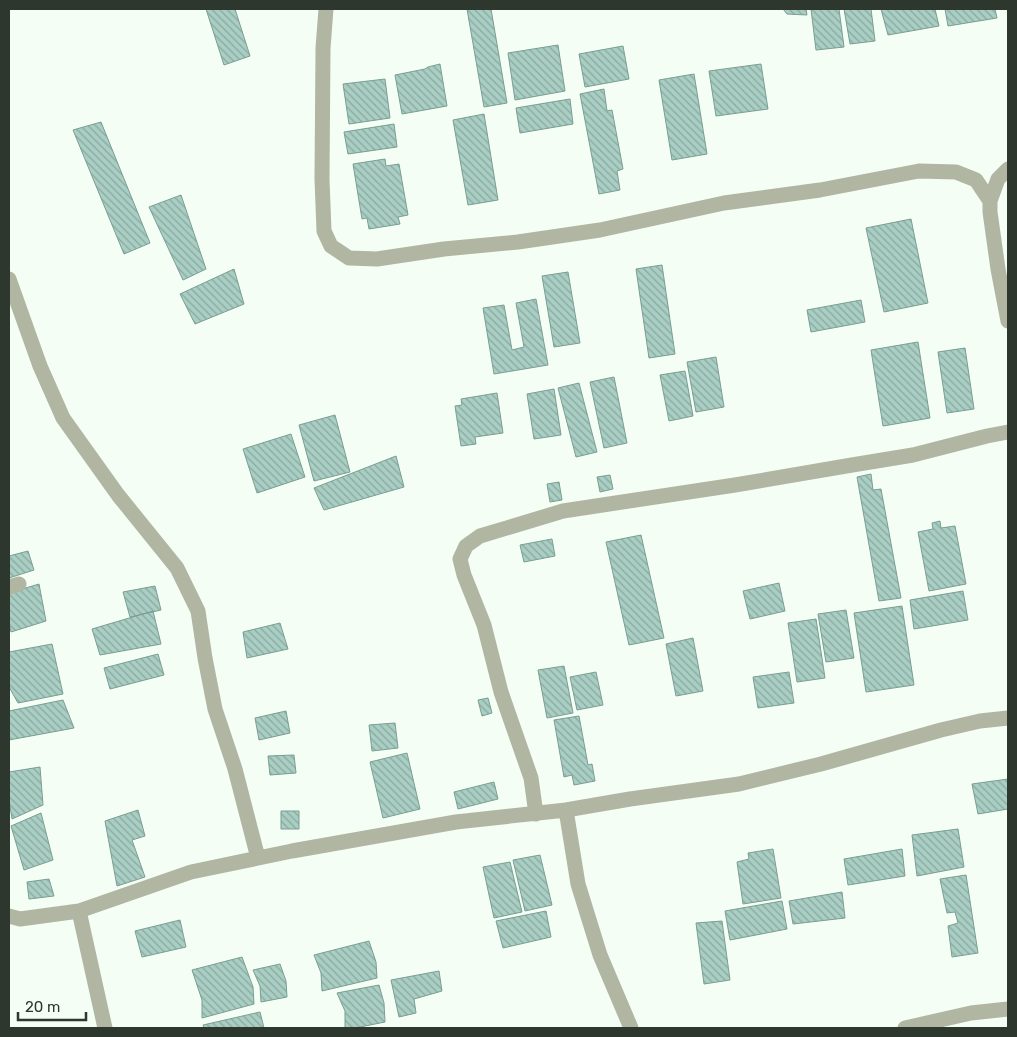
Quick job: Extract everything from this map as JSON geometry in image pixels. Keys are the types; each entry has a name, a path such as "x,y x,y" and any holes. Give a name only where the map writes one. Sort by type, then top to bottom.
{"street":[{"path":"326,9 323,48 322,141 324,231 331,246 349,258 377,259 600,230 724,203 820,190 919,171 956,172 976,180 990,201"},
{"path":"1008,169 998,179 990,201 998,269 1008,321"},
{"path":"9,279 40,366 63,418 118,495 177,568 198,611 204,658 215,709 235,769 258,858"},
{"path":"536,814 531,778 501,692 484,625 464,575 460,559 466,546 480,536 562,511 913,455 1008,432"},
{"path":"13,920 79,911 191,872 258,858 456,822 566,810 739,784 822,764 940,730 980,721 1008,718"},
{"path":"566,810 578,884 600,955 631,1028"},
{"path":"79,911 105,1028"},
{"path":"905,1028 972,1013 1008,1009"}],"building":[{"path":"206,9 235,9 250,56 224,65"},
{"path":"467,9 491,9 507,103 484,107"},
{"path":"783,9 806,9 807,15 787,14"},
{"path":"811,9 839,9 844,47 816,50"},
{"path":"844,9 871,9 875,41 850,44"},
{"path":"881,9 935,9 939,26 888,35"},
{"path":"945,9 995,9 997,18 948,26"},
{"path":"558,45 565,91 515,100 508,53"},
{"path":"623,46 629,79 585,87 579,54"},
{"path":"440,64 447,106 402,114 395,75"},
{"path":"761,64 768,109 716,116 709,71"},
{"path":"694,74 707,154 672,160 659,80"},
{"path":"385,79 390,118 349,124 343,84"},
{"path":"604,89 607,111 612,110 623,169 617,171 620,190 599,194 580,94"},
{"path":"570,99 573,124 520,133 516,108"},
{"path":"484,114 498,200 468,205 453,120"},
{"path":"101,122 150,243 124,254 73,130"},
{"path":"394,124 397,147 348,154 344,132"},
{"path":"385,159 386,166 399,164 408,215 398,217 400,224 369,229 367,218 362,219 353,164"},
{"path":"181,195 206,269 183,280 149,207"},
{"path":"911,219 928,303 884,312 866,228"},
{"path":"662,265 675,354 649,358 636,269"},
{"path":"234,269 244,304 195,324 180,294"},
{"path":"568,272 580,343 554,347 542,276"},
{"path":"536,299 548,365 494,374 483,308 504,305 512,350 524,347 516,303"},
{"path":"861,300 865,322 811,332 807,310"},
{"path":"918,342 930,418 883,426 871,350"},
{"path":"965,348 974,409 947,413 938,352"},
{"path":"716,357 724,407 696,412 687,362"},
{"path":"685,371 693,416 669,421 660,375"},
{"path":"614,377 627,443 604,448 590,382"},
{"path":"579,383 597,452 576,457 558,388"},
{"path":"554,389 561,435 534,439 527,394"},
{"path":"497,393 503,433 475,437 476,444 461,446 455,406 462,405 461,399"},
{"path":"335,415 350,472 314,481 299,425"},
{"path":"291,434 305,477 257,493 243,449"},
{"path":"396,456 404,487 324,510 314,488"},
{"path":"871,474 873,490 881,489 901,598 879,601 857,477"},
{"path":"610,475 613,489 600,492 597,477"},
{"path":"559,482 562,500 550,502 547,484"},
{"path":"940,521 941,528 955,526 966,584 929,591 918,532 933,529 932,523"},
{"path":"641,535 664,638 629,645 606,542"},
{"path":"552,539 555,556 524,562 520,545"},
{"path":"28,551 34,570 9,578 9,556"},
{"path":"779,583 785,611 750,619 743,591"},
{"path":"39,584 46,621 11,632 9,624 9,593"},
{"path":"155,586 161,610 130,617 123,592"},
{"path":"963,591 968,620 914,629 910,600"},
{"path":"902,606 914,685 866,692 854,613"},
{"path":"846,610 854,658 826,662 818,614"},
{"path":"153,611 161,644 100,655 92,629"},
{"path":"816,619 825,678 797,682 788,623"},
{"path":"280,623 288,649 247,658 243,632"},
{"path":"693,638 703,691 676,696 666,644"},
{"path":"52,644 63,694 18,703 9,687 9,652"},
{"path":"158,654 164,675 110,689 104,668"},
{"path":"564,666 573,713 547,718 538,670"},
{"path":"596,672 603,705 577,710 570,677"},
{"path":"789,672 794,703 758,708 753,677"},
{"path":"488,698 492,713 482,716 478,700"},
{"path":"63,700 74,728 9,740 9,711"},
{"path":"286,711 290,733 259,740 255,718"},
{"path":"579,716 588,765 592,764 595,781 574,785 572,775 564,777 554,720"},
{"path":"395,723 398,748 372,751 369,725"},
{"path":"407,753 420,809 383,818 370,762"},
{"path":"294,755 296,773 270,775 268,756"},
{"path":"40,767 43,805 12,819 9,800 9,772"},
{"path":"1008,779 1008,809 978,814 972,784"},
{"path":"494,782 498,799 458,809 454,792"},
{"path":"138,810 145,836 132,840 145,877 117,886 105,821"},
{"path":"281,811 299,811 299,829 281,829"},
{"path":"41,813 53,860 24,870 11,826"},
{"path":"958,829 964,867 917,876 912,835"},
{"path":"773,849 781,898 743,904 737,862 749,859 748,853"},
{"path":"902,849 905,876 848,885 844,859"},
{"path":"540,855 552,905 525,911 513,860"},
{"path":"510,862 522,912 494,918 483,867"},
{"path":"966,875 978,953 952,957 948,926 958,923 955,912 947,913 940,879"},
{"path":"49,879 54,896 29,899 27,882"},
{"path":"842,892 845,918 793,924 789,901"},
{"path":"782,901 787,929 730,940 725,911"},
{"path":"546,911 551,937 503,948 496,921"},
{"path":"180,920 186,947 142,957 135,931"},
{"path":"722,921 730,980 704,984 696,923"},
{"path":"369,941 376,962 377,978 322,991 321,973 314,955"},
{"path":"242,957 253,987 254,1004 202,1018 202,1000 192,970"},
{"path":"280,964 286,981 287,997 261,1002 260,986 253,970"},
{"path":"439,971 442,991 414,999 416,1013 399,1017 391,980"},
{"path":"379,985 384,1003 385,1022 345,1028 345,1011 337,993"},
{"path":"260,1012 264,1028 204,1028 203,1025"}]}
